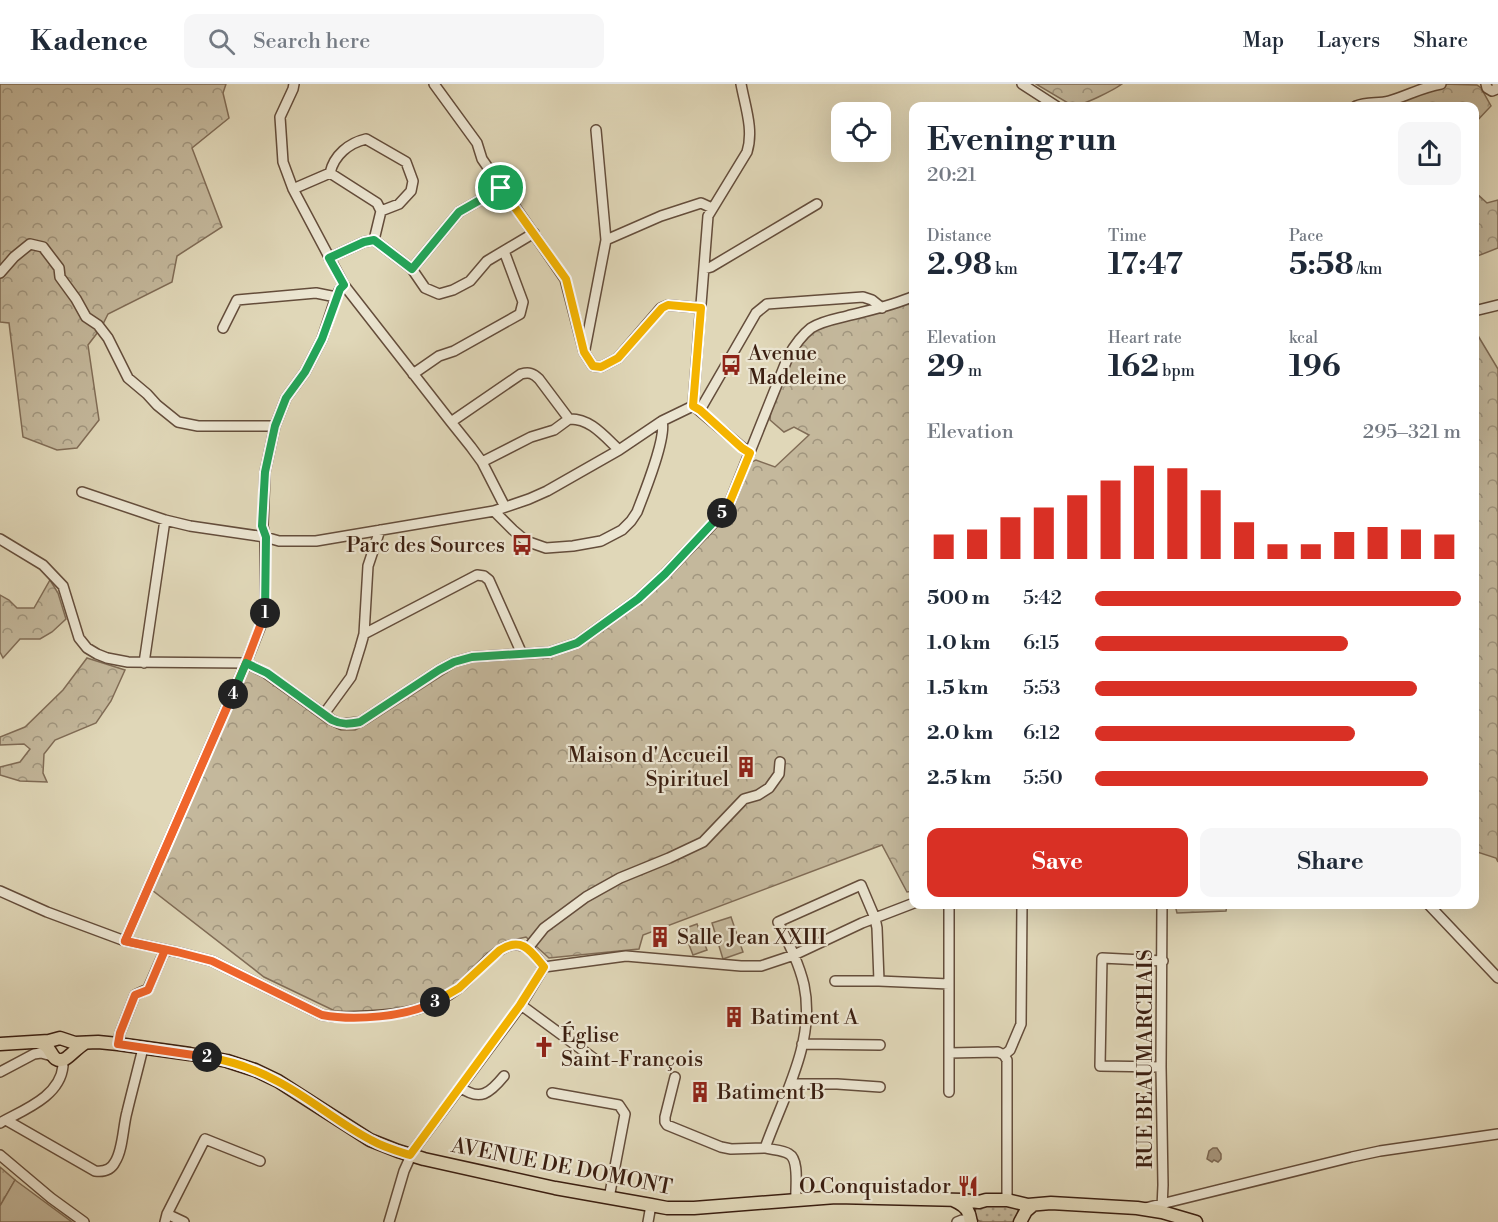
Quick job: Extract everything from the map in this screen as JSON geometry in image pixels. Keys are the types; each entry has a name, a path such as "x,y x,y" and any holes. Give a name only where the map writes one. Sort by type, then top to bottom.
{"main road":[{"name":"AVENUE DE DOMONT","path":"59,1055 71,1049 68,1041 118,1044 227,1061 255,1070 290,1088 370,1140 386,1147 410,1155 534,1183 651,1206 694,1208 857,1196 979,1202 986,1200 1033,1205 1051,1203 1142,1208 1164,1206"},
{"path":"0,1044 37,1042 59,1055 85,1043"},
{"path":"952,1200 963,1206 967,1219"},
{"path":"967,1219 973,1206 979,1202"},
{"path":"1013,1202 1022,1208 1022,1219"},
{"path":"1022,1219 1033,1205"},
{"path":"1164,1206 1190,1220"}],"street":[{"path":"294,84 280,117 283,162 293,189 344,285 482,462 505,507"},
{"path":"434,84 477,143 482,159 501,188 566,279 584,352 593,366 601,367 618,358 662,308 668,305 701,308"},
{"path":"741,84 749,125 749,144 747,152 708,216 697,408 750,453"},
{"path":"1016,84 1049,102"},
{"path":"1022,84 1044,99"},
{"path":"1388,102 1428,86 1441,84"},
{"path":"1485,85 1490,91 1494,91 1497,84"},
{"path":"584,352 606,240 596,130"},
{"path":"293,189 330,172 339,155 355,142 366,139 406,162 412,181 411,191 399,204 381,211"},
{"path":"330,172 377,203 381,211 374,240"},
{"path":"412,269 459,212 501,188"},
{"path":"606,240 661,216 701,203 712,208"},
{"path":"704,269 817,204"},
{"path":"329,258 364,242 374,240 412,269 425,288 439,294 470,281 487,261 534,233"},
{"path":"2,272 14,257 30,244 43,247 59,268 60,277 86,317 98,325 108,338 128,378 178,422 198,426 275,426"},
{"path":"413,374 439,356 454,351 520,314 523,302 504,250"},
{"path":"125,941 265,615 266,537 262,526 265,472 275,426 286,398 305,372 322,339 336,297 344,285"},
{"path":"223,328 237,300 316,293 336,297"},
{"path":"82,492 165,520 279,541 316,541 494,511 548,491 619,450 662,421 697,408 756,313 767,304 863,297 872,300 882,308"},
{"path":"0,539 43,565 63,586 78,638 87,648 107,658 128,662 246,663 267,673 341,724 360,722 454,662 472,657 550,652 577,643 638,599 665,574 729,504 789,357 803,335 827,321 882,308 909,298"},
{"path":"1479,310 1498,305"},
{"path":"451,422 521,374 528,372 534,374 569,419"},
{"path":"482,462 531,437 554,430 569,419 578,418 592,426 619,450"},
{"path":"494,511 526,541 546,548 601,542 622,530 637,512 664,428 662,421"},
{"path":"144,663 165,520"},
{"path":"324,714 351,677 364,634 368,566 380,530"},
{"path":"364,634 477,575 489,580 522,654"},
{"path":"528,948 544,928 586,897 620,878 702,842 744,799 758,795 769,788 779,774 780,762"},
{"path":"765,1148 791,1084 802,1044 807,1014 804,986 794,955 778,922 861,885 877,927 879,981"},
{"path":"0,891 47,912 125,941 212,961 322,1015 338,1018 394,1015 425,1007 459,988 500,950 510,945 521,945 528,948 544,967"},
{"path":"544,967 626,956 761,966 794,955 862,923 909,905"},
{"path":"950,909 950,1092"},
{"path":"1004,1055 1010,1050 1021,1024 1022,909"},
{"name":"RUE BEAUMARCHAIS","path":"1162,909 1161,1067 1164,1206"},
{"path":"1433,909 1498,978"},
{"path":"118,1044 135,995 148,990 165,950"},
{"path":"1161,1067 1100,1066 1102,958 1163,961"},
{"path":"389,1222 410,1155 520,1005 544,967"},
{"path":"835,981 950,984"},
{"path":"520,1005 596,1060"},
{"path":"802,1044 880,1046"},
{"path":"3,1121 95,1171 102,1172 110,1168 119,1154 143,1048"},
{"path":"949,1053 998,1052 1007,1060 1013,1202"},
{"path":"0,1072 40,1053 59,1055 62,1075 54,1090 46,1097 3,1121"},
{"path":"460,1087 469,1094 477,1095 495,1087 504,1076"},
{"path":"675,1077 665,1117 667,1125 721,1147 765,1148 786,1153 793,1158 796,1166 796,1200"},
{"path":"791,1084 837,1084 880,1088"},
{"path":"552,1094 619,1106 626,1114 609,1198"},
{"path":"1164,1206 1184,1198 1380,1151 1498,1134"},
{"path":"184,1222 166,1218 205,1139 260,1161"},
{"path":"0,1155 51,1198 84,1222"},
{"path":"1184,1198 1190,1220"},
{"path":"648,1222 651,1206"}],"green space":[{"path":"0,84 226,84 223,93 229,118 192,148 222,227 177,256 172,282 108,314 88,345 99,420 77,448 57,450 23,437 9,323 0,322"},
{"path":"1036,84 1122,84 1086,102 1066,102"},
{"path":"1441,84 1477,85 1491,106 1479,119 1479,102 1371,102"},
{"path":"1479,196 1487,203 1498,200 1498,248 1479,255"},
{"path":"909,301 909,892 907,892 882,845 643,935 639,949 549,958 526,937 508,941 456,985 411,1009 339,1013 264,977 152,890 249,669 264,677 326,723 341,730 355,730 458,665 474,661 548,658 579,646 649,596 733,507 751,462 756,460 775,467 809,435 794,427 784,432 770,420 771,408 791,357 815,326"},
{"path":"1479,337 1498,369 1498,862 1496,858 1479,853"},
{"path":"50,580 58,593 66,619 40,639 20,639 3,658 0,652 0,595 17,608 34,608"},
{"path":"87,658 125,670 111,701 96,723 55,740 44,754 43,773 47,782 20,781 0,775 0,767 20,762 30,749 24,744 0,745 0,737 25,727 63,690"},
{"path":"1176,909 1226,909 1226,911 1177,913"},
{"path":"731,917 743,952 723,959 712,923"},
{"path":"697,924 707,950 693,955 683,929"},
{"path":"0,1167 15,1180 0,1206"},
{"path":"15,1180 72,1222 0,1222 0,1206"},
{"path":"1010,1205 1018,1211 1014,1222 981,1222 976,1219 974,1212 978,1206"}],"shaded area":[{"path":"1217,1148 1221,1154 1218,1162 1207,1159 1209,1151"}],"place":[{"name":"Avenue Madeleine","path":"731,365"},
{"name":"Parc des Sources","path":"522,545"},
{"name":"Maison d'Accueil Spirituel","path":"746,767"},
{"name":"Salle Jean XXIII","path":"660,937"},
{"name":"Batiment A","path":"734,1017"},
{"name":"Église Saint-François","path":"544,1047"},
{"name":"Batiment B","path":"700,1092"},
{"name":"O Conquistador","path":"968,1186"}],"route":[{"path":"501,188 459,212 412,269 374,240 364,242 329,258 344,285 336,297 322,339 305,372 286,398 275,426 265,472 262,526 266,537 265,615 125,941 165,950 148,990 135,995 118,1044 212,1058 255,1070 278,1081 370,1140 410,1155 520,1005 544,967 528,948 521,945 505,947 459,988 425,1007 394,1015 338,1018 322,1015 212,961 177,952 125,941 246,663 267,673 332,720 341,724 360,722 454,662 472,657 550,652 577,643 638,599 665,574 729,504 750,453 693,406 701,308 668,305 662,308 618,358 601,367 593,366 584,352 566,279 501,188"}]}
